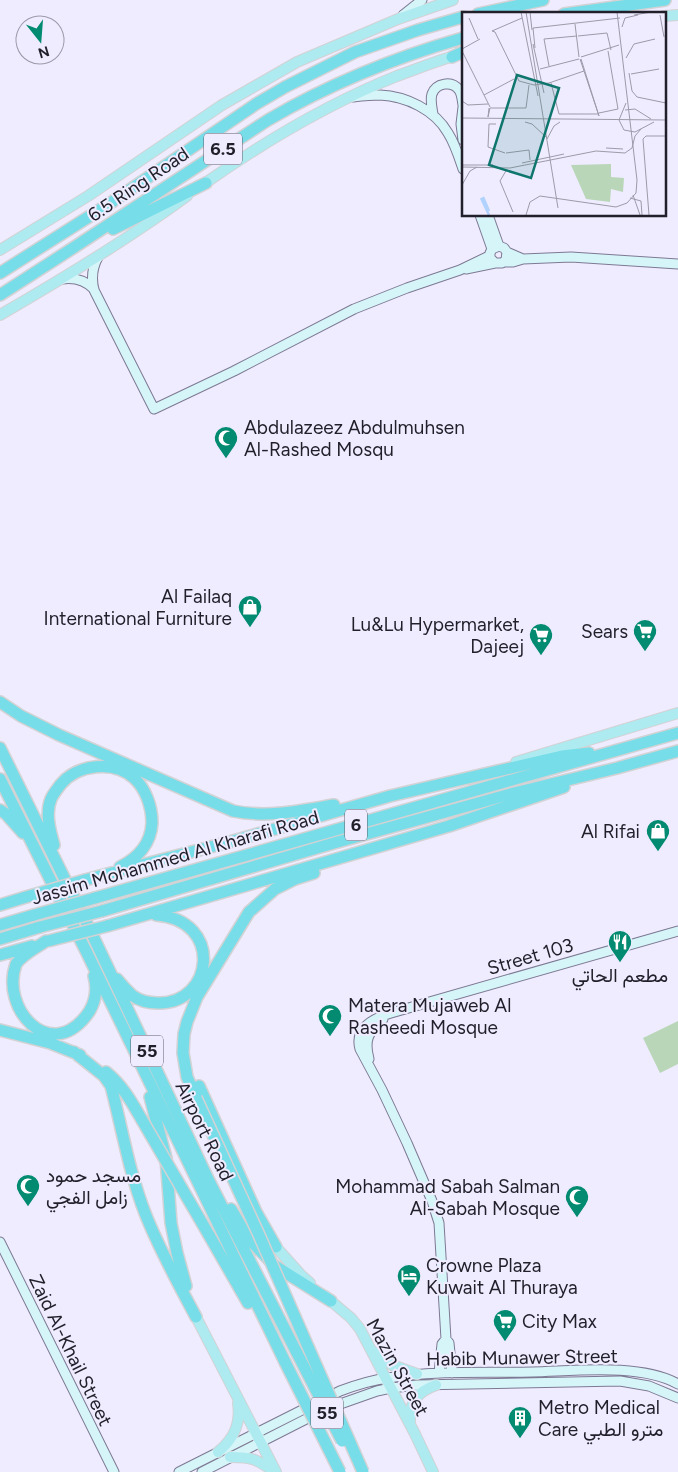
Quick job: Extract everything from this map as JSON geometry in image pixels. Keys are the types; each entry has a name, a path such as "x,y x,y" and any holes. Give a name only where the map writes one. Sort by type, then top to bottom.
{"highway":[{"name":"6.5 Ring Road","path":"473,12 501,0"},
{"path":"487,12 543,0"},
{"path":"578,12 665,0"},
{"name":"6.5 Ring Road","path":"0,273 108,204 285,86 355,52 462,17"},
{"name":"6.5 Ring Road","path":"0,295 236,140 299,102 366,70 420,50 462,38"},
{"path":"73,248 206,183"},
{"path":"0,702 21,716 59,735 233,811 257,815 274,815 390,796"},
{"name":"Jassim Mohammed Al Kharafi Road","path":"0,925 678,733"},
{"name":"Airport Road","path":"0,748 109,970 209,1182 357,1472"},
{"path":"0,905 390,796 562,756 616,751"},
{"name":"Jassim Mohammed Al Kharafi Road","path":"0,939 514,793 618,768 678,751"},
{"path":"61,871 49,827 48,813 51,799 67,777 77,772 88,767 114,768 135,778 149,800 152,815 151,829 148,841 131,862 98,877"},
{"path":"0,956 47,941 107,926 371,850 496,811 618,768"},
{"name":"Airport Road","path":"0,779 340,1472"},
{"path":"0,810 6,814 34,846"},
{"path":"363,1472 267,1253 196,1098 187,1077 183,1053 186,1028 197,997 249,912 275,889 295,879 324,870 371,850"},
{"path":"109,970 133,996 151,1003 162,1004 183,998 196,983 202,973 204,961 199,939 193,930 186,923 165,916 149,914"},
{"path":"47,941 20,958 9,975 7,984 10,1006 15,1014 29,1028 41,1032 56,1034 73,1028 83,1021 91,1011 96,990 87,953"},
{"path":"197,997 190,1044 193,1072 256,1212 276,1247"},
{"path":"0,1030 50,1043 74,1052 95,1063 116,1080 126,1092 254,1313 285,1361"},
{"path":"74,1052 104,1076 111,1086 144,1211 168,1264 196,1316"},
{"path":"140,1064 166,1158 174,1239 196,1316"},
{"path":"209,1182 231,1208 248,1238 261,1253 280,1270 331,1301"}],"main road":[{"path":"0,250 88,196 247,90 305,59 398,19 453,0"},
{"path":"0,315 98,257 252,151 302,121 350,97 408,72 459,54"},
{"path":"455,781 678,713"},
{"name":"Mazin Street","path":"276,1247 300,1275 351,1318 360,1329 433,1472"},
{"path":"196,1316 276,1472"},
{"path":"371,1349 392,1365 417,1374"},
{"path":"415,1434 410,1424 412,1404 426,1388 436,1385"},
{"path":"218,1452 227,1445 237,1427 239,1405 235,1393"},
{"path":"230,1457 248,1457 257,1460 276,1472"}],"street":[{"path":"398,19 417,6 422,0"},
{"path":"433,114 432,94 442,84 456,87 460,92 462,101"},
{"path":"350,97 380,95 402,99 418,105 433,114 448,133 462,167"},
{"path":"462,115 462,132"},
{"path":"480,216 498,255"},
{"path":"488,216 498,255"},
{"path":"98,257 93,269 94,290 154,410 354,309 498,255 523,259 584,258 678,264"},
{"path":"62,279 69,278 83,281 94,290"},
{"name":"Street 103","path":"452,1373 449,1343 446,1340 439,1223 432,1200 407,1143 360,1049 359,1036 363,1028 380,1016 391,1012 678,931"},
{"name":"Zaid Al-Khail Street","path":"0,1242 114,1472"},
{"name":"Street 103","path":"439,1373 442,1344 446,1340"},
{"name":"Habib Munawer Street","path":"259,1437 340,1391 386,1378 417,1374 604,1370 668,1378 678,1384"},
{"path":"532,1372 535,1378 533,1383"},
{"path":"545,1383 542,1377 546,1372"},
{"name":"Habib Munawer Street","path":"259,1437 343,1403 391,1388 436,1385 620,1381 649,1386 678,1398"},
{"path":"179,1472 218,1452 259,1437"},
{"path":"202,1472 230,1457 259,1437"}],"green space":[{"path":"678,1021 678,1064 660,1073 643,1038"}],"place":[{"name":"Abdulazeez Abdulmuhsen Al-Rashed Mosqu","path":"226,459"},
{"name":"Al Failaq International Furniture","path":"250,628"},
{"name":"Sears","path":"645,652"},
{"name":"Lu&Lu Hypermarket, Dajeej","path":"541,656"},
{"name":"Al Rifai","path":"658,852"},
{"name":"مطعم الحاتي","path":"620,963"},
{"name":"Matera Mujaweb Al Rasheedi Mosque","path":"330,1037"},
{"name":"مسجد حمود زامل الفجي","path":"28,1207"},
{"name":"Mohammad Sabah Salman Al-Sabah Mosque","path":"577,1218"},
{"name":"Crowne Plaza Kuwait Al Thuraya","path":"409,1297"},
{"name":"City Max","path":"505,1342"},
{"name":"Metro Medical Care مترو الطبي","path":"520,1439"}]}
